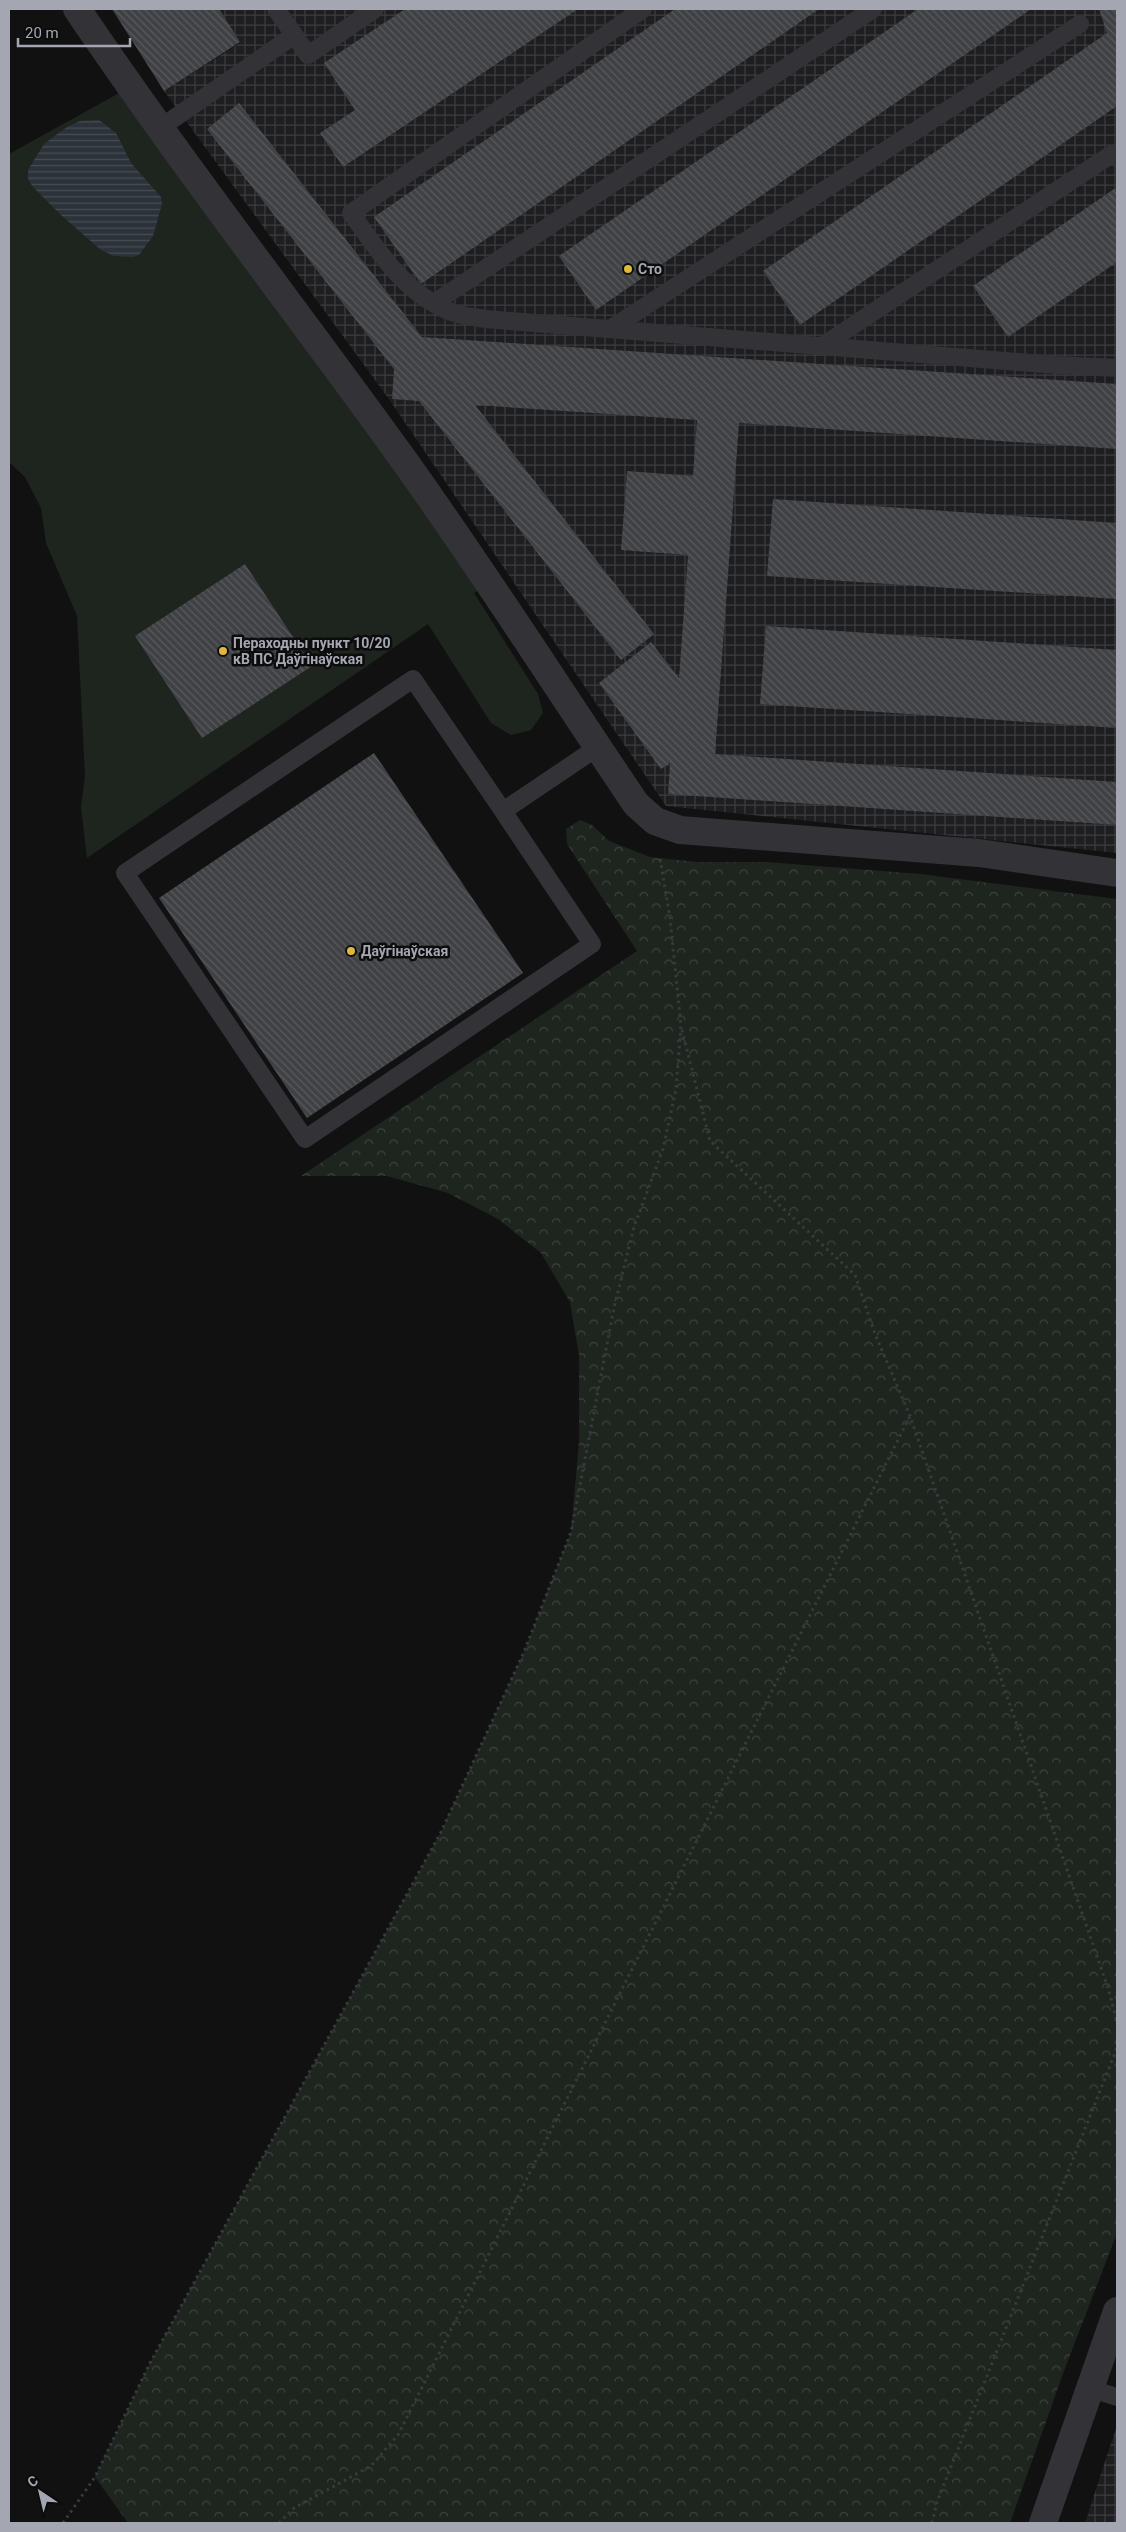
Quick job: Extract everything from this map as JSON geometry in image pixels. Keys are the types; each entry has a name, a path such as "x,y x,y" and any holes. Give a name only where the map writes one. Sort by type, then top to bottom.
{"street":[{"path":"77,9 160,128 404,461 495,591 636,804 655,820 680,830 979,853 1117,873"},
{"path":"1043,2523 1117,2311"}],"lane":[{"path":"276,9 308,55 375,9"},
{"path":"643,9 351,212 396,274 419,294 452,312 485,319 1056,365 1117,368"},
{"path":"434,303 873,9"},
{"path":"610,329 1080,24"},
{"path":"160,128 293,36"},
{"path":"822,346 1112,154"},
{"path":"413,679 503,811 592,944 304,1139 125,873 413,679"},
{"path":"503,811 598,747"},
{"path":"1091,2388 1117,2397"}],"path":[{"path":"655,820 670,918 681,1026 710,1141 855,1275 875,1334 910,1416 1110,1990 1117,2022"},
{"path":"63,2523 95,2477 150,2363 441,1832 524,1652 571,1532 614,1308 634,1227 663,1149 676,1089 681,1026"},
{"path":"279,2523 294,2508 371,2466 398,2435 910,1416"},
{"path":"932,2523 937,2502 1117,2048"}],"shaded area":[{"path":"219,9 1117,9 1117,853 666,806 391,402 164,91 240,43"},
{"path":"99,120 116,133 131,163 161,197 162,204 153,236 139,255 133,257 114,256 101,250 61,215 33,187 28,179 28,170 44,144 67,127 80,121"},
{"path":"1117,2426 1117,2523 1085,2523 1110,2446"}],"green space":[{"path":"130,87 490,583 474,593 538,694 543,713 531,730 511,735 491,723 428,624 87,858 81,807 85,776 77,616 46,543 41,508 25,477 9,462 9,154"},
{"path":"580,820 592,825 609,841 650,857 698,862 766,862 920,874 1117,899 1117,2233 1064,2371 1010,2523 128,2523 95,2477 150,2363 441,1832 524,1652 571,1532 579,1442 579,1356 570,1302 541,1253 498,1219 448,1193 387,1176 301,1176 637,951 567,844 566,829"}],"building":[{"path":"112,9 219,9 240,42 164,91"},
{"path":"405,9 578,9 343,167 320,133 355,110 324,63"},
{"path":"675,9 819,9 421,284 374,217"},
{"path":"918,9 1031,9 596,310 559,256"},
{"path":"1099,9 1117,9 1117,106 800,325 763,271 1107,33"},
{"path":"239,103 422,337 1117,384 1117,449 739,423 715,754 1117,782 1117,825 668,794 670,763 661,769 599,683 651,642 679,678 688,555 621,550 627,471 693,476 697,420 475,405 654,634 621,660 419,401 392,399 394,369 207,129"},
{"path":"1117,187 1117,262 1008,337 973,286"},
{"path":"773,499 1117,523 1117,599 767,576"},
{"name":"Пераходны пункт 10/20 кВ ПС Даўгінаўская","path":"245,564 312,666 202,738 135,636"},
{"path":"766,626 1117,650 1117,728 760,704"},
{"name":"Даўгінаўская","path":"374,753 523,973 307,1118 159,898"}],"place":[{"name":"Сто","path":"628,269"},
{"name":"Пераходны пункт 10/20 кВ ПС Даўгінаўская","path":"223,651"},
{"name":"Даўгінаўская","path":"351,951"}]}
